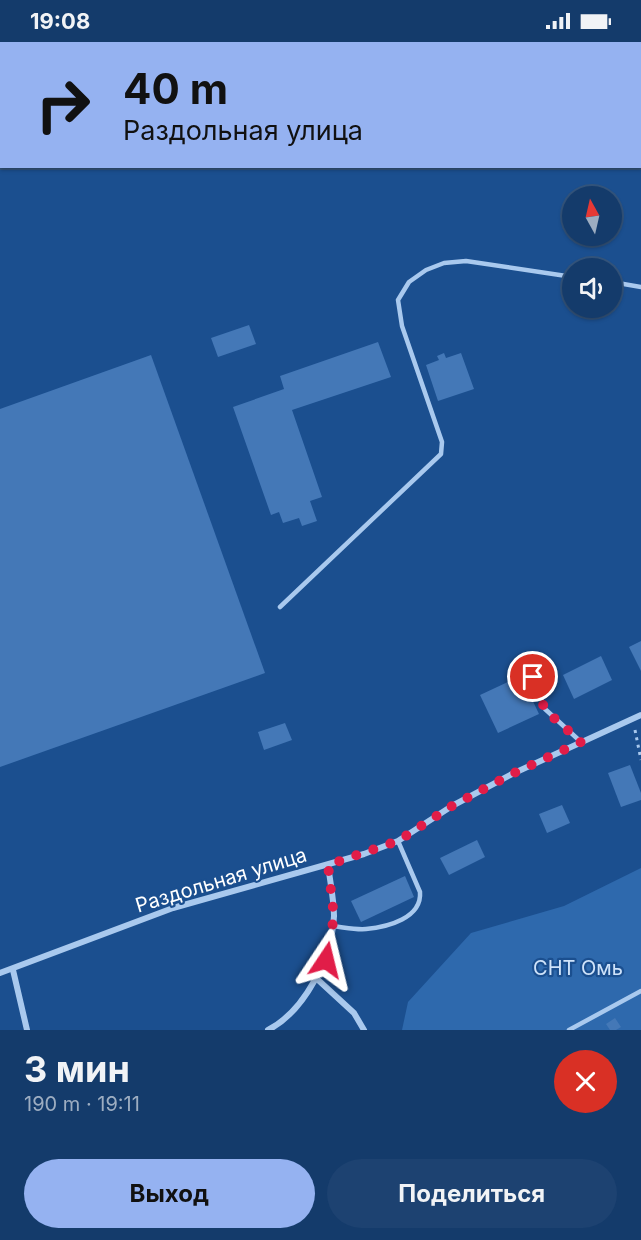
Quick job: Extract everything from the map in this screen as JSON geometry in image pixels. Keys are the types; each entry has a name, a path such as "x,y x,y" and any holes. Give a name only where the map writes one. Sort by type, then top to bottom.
{"street":[{"name":"Раздольная улица","path":"0,973 173,908 328,865 398,841 452,806 512,774 641,715"},
{"path":"272,1029 305,998 326,960 334,917 328,865"},
{"path":"13,970 27,1030"},
{"path":"316,978 354,1013 364,1030"}],"lane":[{"path":"280,607 441,454 442,442 402,326 398,300 409,282 426,270 444,263 466,261 562,275"},
{"path":"622,284 641,287"},
{"path":"533,677 545,710 581,742"},
{"path":"332,926 365,929 396,923 415,911 420,892 398,841"},
{"path":"569,1030 641,991"}],"path":[{"path":"633,719 641,760"}],"green space":[{"name":"СНТ Омь","path":"641,868 641,1030 402,1030 408,1002 471,933 564,906"}],"building":[{"path":"249,325 256,344 218,357 211,338"},
{"path":"378,342 391,377 292,410 322,497 310,501 317,521 302,526 299,518 283,523 279,512 271,515 233,407 284,389 280,376"},
{"path":"444,353 446,358 461,353 474,389 438,401 426,365 439,360 437,356"},
{"path":"151,355 265,673 0,767 0,409"},
{"path":"641,641 641,671 629,647"},
{"path":"601,656 612,680 574,699 563,675"},
{"path":"521,676 539,714 498,733 480,695"},
{"path":"285,723 292,740 264,750 258,732"},
{"path":"630,765 641,793 641,800 621,807 608,773"},
{"path":"562,805 570,823 547,833 539,814"},
{"path":"477,840 485,857 449,875 440,858"},
{"path":"405,876 414,897 361,922 351,901"},
{"path":"615,1018 621,1027 610,1030 606,1024"}],"route":[{"path":"326,960 334,917 328,865 398,841 452,806 512,774 581,742 545,710 533,677"}]}
